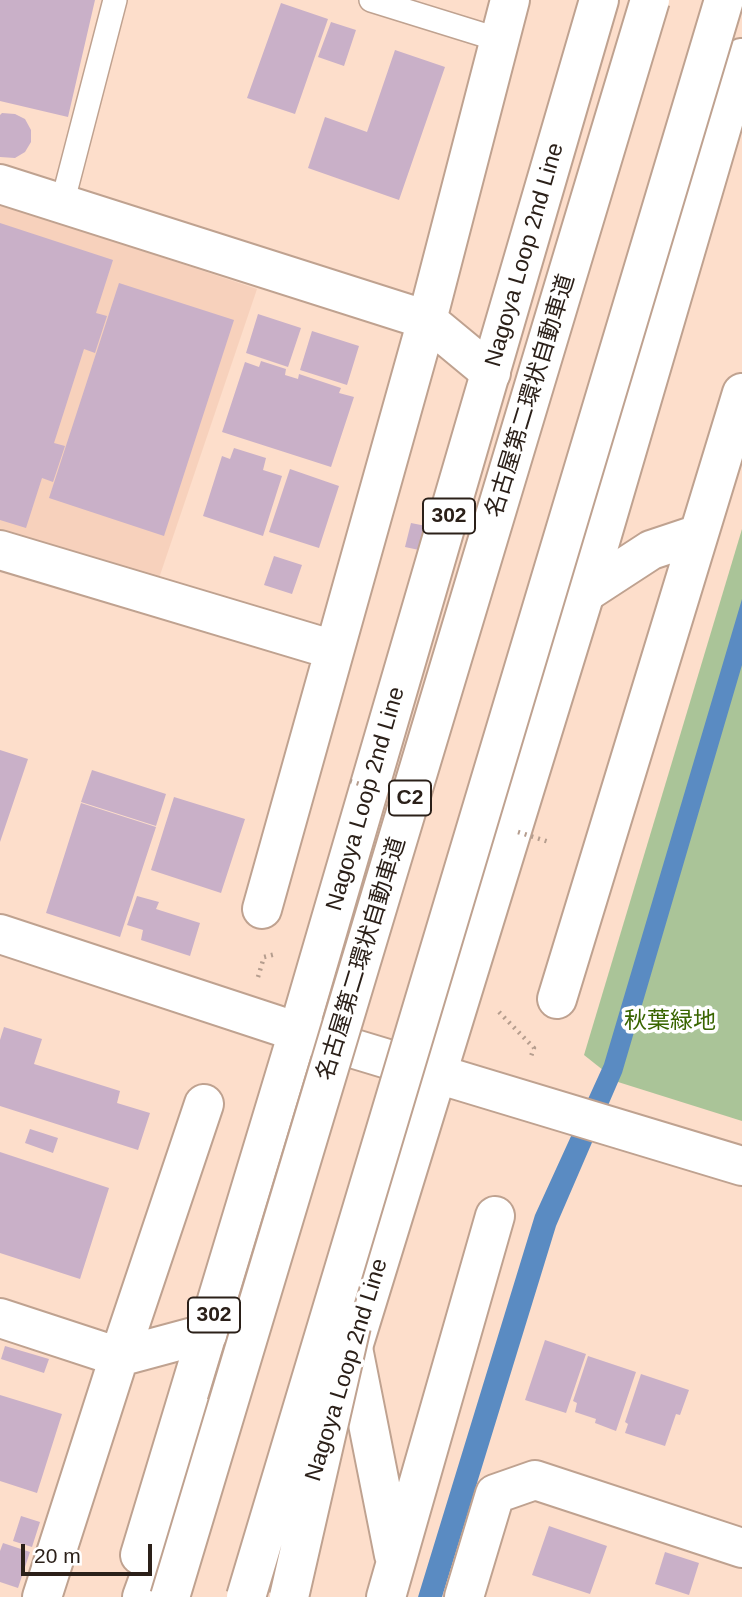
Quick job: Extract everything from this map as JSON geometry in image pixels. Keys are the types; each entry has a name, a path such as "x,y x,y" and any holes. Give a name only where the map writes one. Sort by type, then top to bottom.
{"main road":[{"path":"262,909 427,320 510,0"},
{"name":"Nagoya Loop 2nd Line","path":"127,1597 298,1032 599,0"},
{"name":"名古屋第二環状自動車道","path":"170,1597 650,0"},
{"path":"246,1597 724,0"},
{"name":"Nagoya Loop 2nd Line","path":"280,1597 353,1348 585,593 742,58"},
{"path":"0,184 427,320 491,373"},
{"path":"557,999 699,534 735,439 742,393"},
{"path":"585,593 651,550 699,534"},
{"path":"0,550 334,650"},
{"path":"0,934 438,1076 742,1166"},
{"path":"289,1597 434,966"},
{"path":"43,1597 204,1104"},
{"path":"142,1597 314,1120"},
{"path":"391,1580 495,1216"},
{"path":"0,1318 120,1357 208,1333"},
{"path":"353,1348 391,1580"},
{"path":"464,1597 495,1494 535,1480 742,1548"}],"lane":[{"path":"62,204 115,0"},
{"path":"371,0 398,4 500,40"}],"path":[{"path":"497,1010 534,1048 518,1099"}],"shaded area":[{"path":"0,203 257,289 157,584 0,535"}],"green space":[{"name":"秋葉緑地","path":"742,529 742,1121 618,1082 584,1055"}],"water":[{"path":"742,599 742,665 622,1073 556,1226 442,1597 418,1597 535,1215 604,1064"}],"building":[{"path":"0,0 95,0 68,117 0,101"},
{"path":"281,3 328,19 295,114 247,98"},
{"path":"331,22 356,30 344,66 318,57"},
{"path":"395,50 445,67 399,200 308,168 325,117 367,132"},
{"path":"2,113 15,114 25,119 31,130 31,142 25,152 15,158 0,157"},
{"path":"0,223 113,260 96,313 107,316 95,353 84,349 54,443 65,446 53,482 42,478 26,528 0,520"},
{"path":"119,283 234,320 164,536 49,498"},
{"path":"258,314 301,328 288,367 246,353"},
{"path":"312,331 359,346 347,385 300,370"},
{"path":"261,361 286,369 285,375 298,379 299,374 341,388 339,393 354,397 331,467 222,432 245,362 259,367"},
{"path":"234,448 266,458 263,470 282,476 263,536 203,516 222,456 230,459"},
{"path":"290,469 339,486 319,548 269,532"},
{"path":"411,523 426,526 419,550 405,547"},
{"path":"274,556 302,565 292,594 264,585"},
{"path":"0,750 28,759 0,842"},
{"path":"92,770 166,794 156,826 81,802"},
{"path":"174,797 245,819 221,893 151,870"},
{"path":"81,803 156,827 120,937 46,913"},
{"path":"137,896 159,902 156,909 200,923 190,956 141,940 143,930 127,925"},
{"path":"4,1027 42,1039 34,1064 120,1091 117,1103 150,1113 138,1150 0,1106 0,1040"},
{"path":"30,1129 58,1138 53,1153 25,1143"},
{"path":"0,1152 109,1188 80,1279 0,1253"},
{"path":"545,1340 586,1354 566,1413 525,1400"},
{"path":"5,1346 49,1359 44,1373 1,1359"},
{"path":"588,1356 636,1372 616,1431 595,1423 596,1419 575,1412 577,1403 573,1401"},
{"path":"641,1374 689,1390 680,1415 676,1414 665,1446 625,1433 628,1424 625,1422"},
{"path":"0,1395 62,1414 37,1493 0,1481"},
{"path":"21,1516 40,1522 32,1547 13,1541"},
{"path":"549,1526 607,1546 590,1594 532,1575"},
{"path":"3,1543 30,1552 18,1588 0,1582 0,1551"},
{"path":"665,1552 699,1563 689,1595 655,1584"}]}
